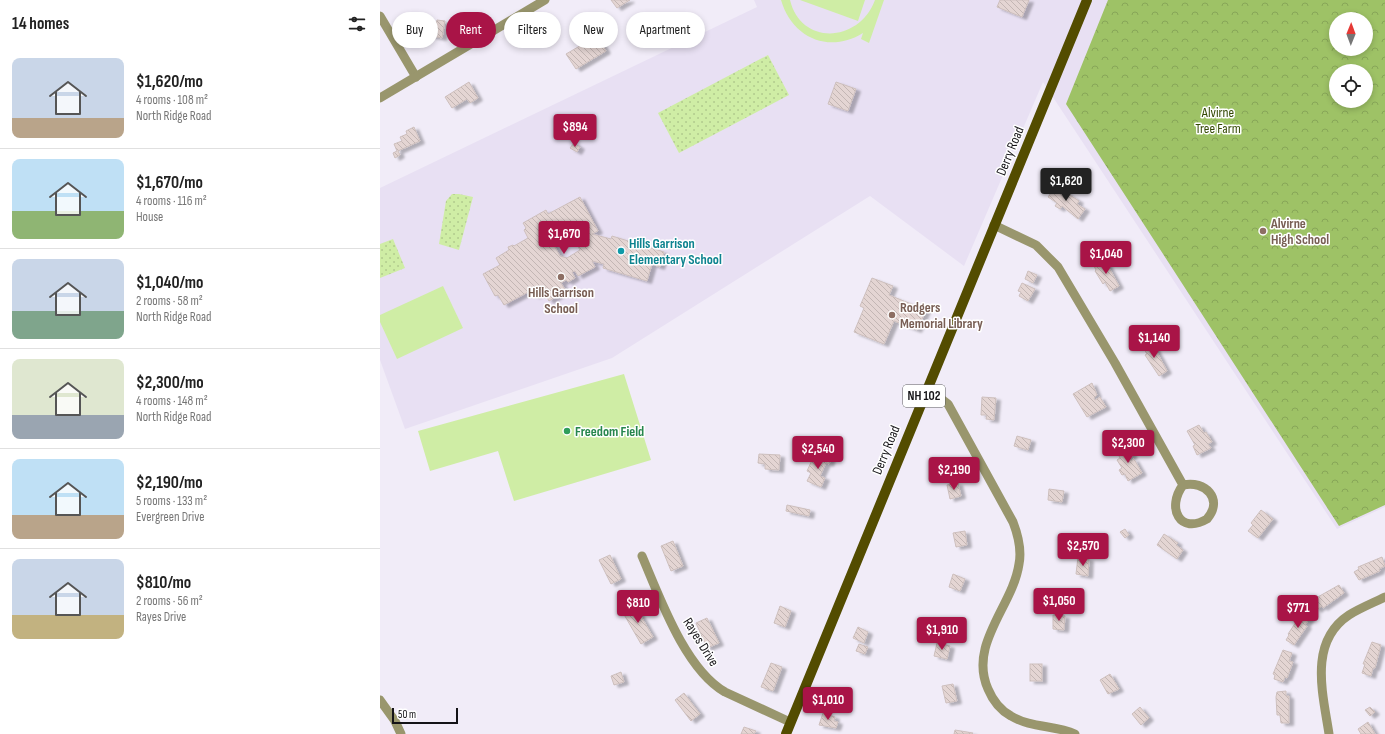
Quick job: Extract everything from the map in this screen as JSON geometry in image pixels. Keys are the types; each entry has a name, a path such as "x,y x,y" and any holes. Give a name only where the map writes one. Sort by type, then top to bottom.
{"main road":[{"name":"Derry Road","path":"786,734 1087,0"}],"street":[{"path":"380,98 545,0"},
{"path":"380,16 416,77"},
{"path":"994,224 1036,245 1058,267 1115,363 1182,485"},
{"path":"927,388 948,404 1012,522 1019,543 1020,553 1017,573 985,647 983,665 986,685 991,697 1000,708 1011,716 1026,723 1075,734"},
{"path":"1194,484 1201,486 1211,494 1213,508 1208,519 1194,524 1187,523 1178,516 1174,505 1178,491 1182,485 1194,484"},
{"name":"Rayes Drive","path":"642,556 680,639 702,673 716,687 790,722"},
{"path":"1329,734 1320,676 1323,652 1327,640 1334,628 1350,614 1385,597"},
{"path":"380,700 395,721 401,734"}],"shaded area":[{"path":"754,0 1385,0 1385,507 1337,529 1043,82 964,266 870,196 612,358 405,429 380,360 380,188 672,48 705,48 705,32 757,7"}],"green space":[{"path":"781,0 790,0 796,15 806,25 818,32 831,33 844,31 857,25 867,14 875,0 884,0 869,43 861,39 863,33 850,39 837,42 825,42 813,39 803,33 794,24 786,13"},
{"path":"800,0 865,0 858,21"},
{"name":"Alvirne Tree Farm","path":"1108,0 1385,0 1385,505 1339,526 1066,104"},
{"path":"768,55 789,95 679,153 658,113"},
{"path":"452,194 473,197 459,250 439,244 446,201"},
{"path":"393,239 405,268 380,278 380,244"},
{"path":"443,286 463,328 397,359 380,322 380,315"},
{"name":"Freedom Field","path":"624,374 651,460 514,501 498,451 430,471 418,431"}],"building":[{"path":"611,0 630,0 617,8"},
{"path":"1000,0 1029,0 1022,17 997,7"},
{"path":"438,20 445,21 442,38 438,37"},
{"path":"576,48 604,48 606,51 576,69 566,54"},
{"path":"469,82 478,98 470,103 467,99 452,108 445,97"},
{"path":"836,82 856,89 848,111 828,104"},
{"path":"414,127 420,141 398,151 400,155 395,158 393,153 397,151 394,144 402,141 400,137 407,134 406,131"},
{"path":"574,143 580,147 577,152 570,148"},
{"path":"1056,186 1079,201 1077,204 1085,209 1078,219 1062,206 1060,209 1055,206 1057,203 1048,197"},
{"name":"Hills Garrison Elementary School","path":"580,197 598,231 592,234 611,239 612,236 664,252 660,267 652,264 647,281 603,268 604,264 592,261 595,267 578,276 575,271 572,272 575,278 568,282 566,280 561,283 566,291 549,301 544,292 535,296 532,290 504,305 498,295 495,296 483,274 500,265 496,258 509,250 508,247 514,246 528,238 524,230 526,228 523,223 546,210 548,214","holes":["570,232 580,250 567,258 560,256 552,242"]},
{"path":"1101,260 1105,265 1107,264 1119,286 1110,291 1105,282 1103,284 1095,271 1096,270 1093,264"},
{"path":"1028,271 1037,275 1033,283 1025,279"},
{"name":"Rodgers Memorial Library","path":"872,278 893,286 889,295 926,310 917,330 894,321 884,344 854,332 864,308 860,306"},
{"path":"1022,283 1035,289 1028,301 1019,296 1021,292 1018,291"},
{"path":"1151,341 1167,371 1159,376 1145,355 1147,354 1142,346"},
{"path":"1092,383 1097,395 1094,398 1095,400 1100,397 1106,407 1087,417 1073,394"},
{"path":"982,397 996,398 994,420 986,419 987,415 981,415"},
{"path":"1199,425 1204,433 1206,432 1212,442 1208,444 1211,448 1197,455 1193,446 1195,445 1187,431"},
{"path":"1017,436 1031,440 1028,450 1014,446"},
{"path":"1128,446 1133,456 1129,458 1131,461 1134,459 1142,473 1128,481 1125,474 1122,475 1119,470 1122,468 1117,460 1120,458 1117,452"},
{"path":"819,453 831,459 829,464 826,463 820,476 825,478 821,487 807,481 811,473 807,471 813,458 816,459"},
{"path":"759,454 780,455 779,470 765,469 765,464 758,463"},
{"path":"958,483 961,496 950,499 947,485"},
{"path":"1049,489 1064,491 1062,502 1048,500"},
{"path":"787,505 810,510 809,516 786,511"},
{"path":"1261,510 1273,519 1258,538 1248,531 1253,525 1251,523"},
{"path":"1125,529 1129,535 1125,538 1120,532"},
{"path":"965,531 967,545 956,547 953,533"},
{"path":"1164,534 1178,543 1176,545 1183,550 1177,559 1157,545"},
{"path":"673,541 683,566 671,571 661,546"},
{"path":"610,555 621,579 611,584 599,560"},
{"path":"1078,557 1089,559 1088,576 1076,574"},
{"path":"1382,557 1385,566 1379,569 1380,571 1359,580 1354,572 1359,569 1358,567"},
{"path":"953,574 965,579 960,591 949,587"},
{"path":"1339,585 1344,593 1323,608 1322,606 1317,610 1312,602 1317,599 1316,598"},
{"path":"634,604 653,637 641,644 622,611"},
{"path":"780,606 791,611 785,627 774,623"},
{"path":"1302,613 1310,618 1305,625 1307,626 1294,645 1286,640 1289,635 1288,634"},
{"path":"1053,615 1065,616 1064,630 1053,629"},
{"path":"707,618 719,643 707,648 696,623"},
{"path":"858,627 868,632 864,643 853,638"},
{"path":"1372,642 1381,645 1375,668 1373,668 1371,676 1362,673 1365,664 1363,664"},
{"path":"937,643 950,646 947,659 934,656"},
{"path":"859,644 868,647 865,654 856,651"},
{"path":"1283,650 1292,653 1289,661 1293,662 1287,678 1285,677 1283,682 1274,679 1275,675 1273,674"},
{"path":"771,663 782,667 773,691 761,687"},
{"path":"1030,664 1042,664 1042,681 1030,681"},
{"path":"621,672 624,682 614,685 611,676"},
{"path":"1110,674 1119,689 1108,694 1100,680"},
{"path":"953,684 957,701 946,703 942,686"},
{"path":"1286,691 1286,696 1289,696 1289,723 1281,723 1280,715 1277,715 1276,697 1277,692"},
{"path":"684,693 700,714 691,721 675,700"},
{"path":"1140,707 1149,718 1141,725 1132,714"},
{"path":"1370,707 1375,712 1370,716 1365,710"},
{"path":"823,713 835,717 834,721 838,722 836,728 819,725"},
{"path":"1368,722 1375,734 1361,734 1358,729"},
{"path":"744,727 756,731 754,734 741,734"},
{"path":"955,730 973,733 954,734"}],"place":[{"name":"Alvirne High School","path":"1263,231"},
{"name":"Hills Garrison Elementary School","path":"621,251"},
{"name":"Hills Garrison School","path":"561,277"},
{"name":"Rodgers Memorial Library","path":"892,315"},
{"name":"Freedom Field","path":"567,431"}]}
